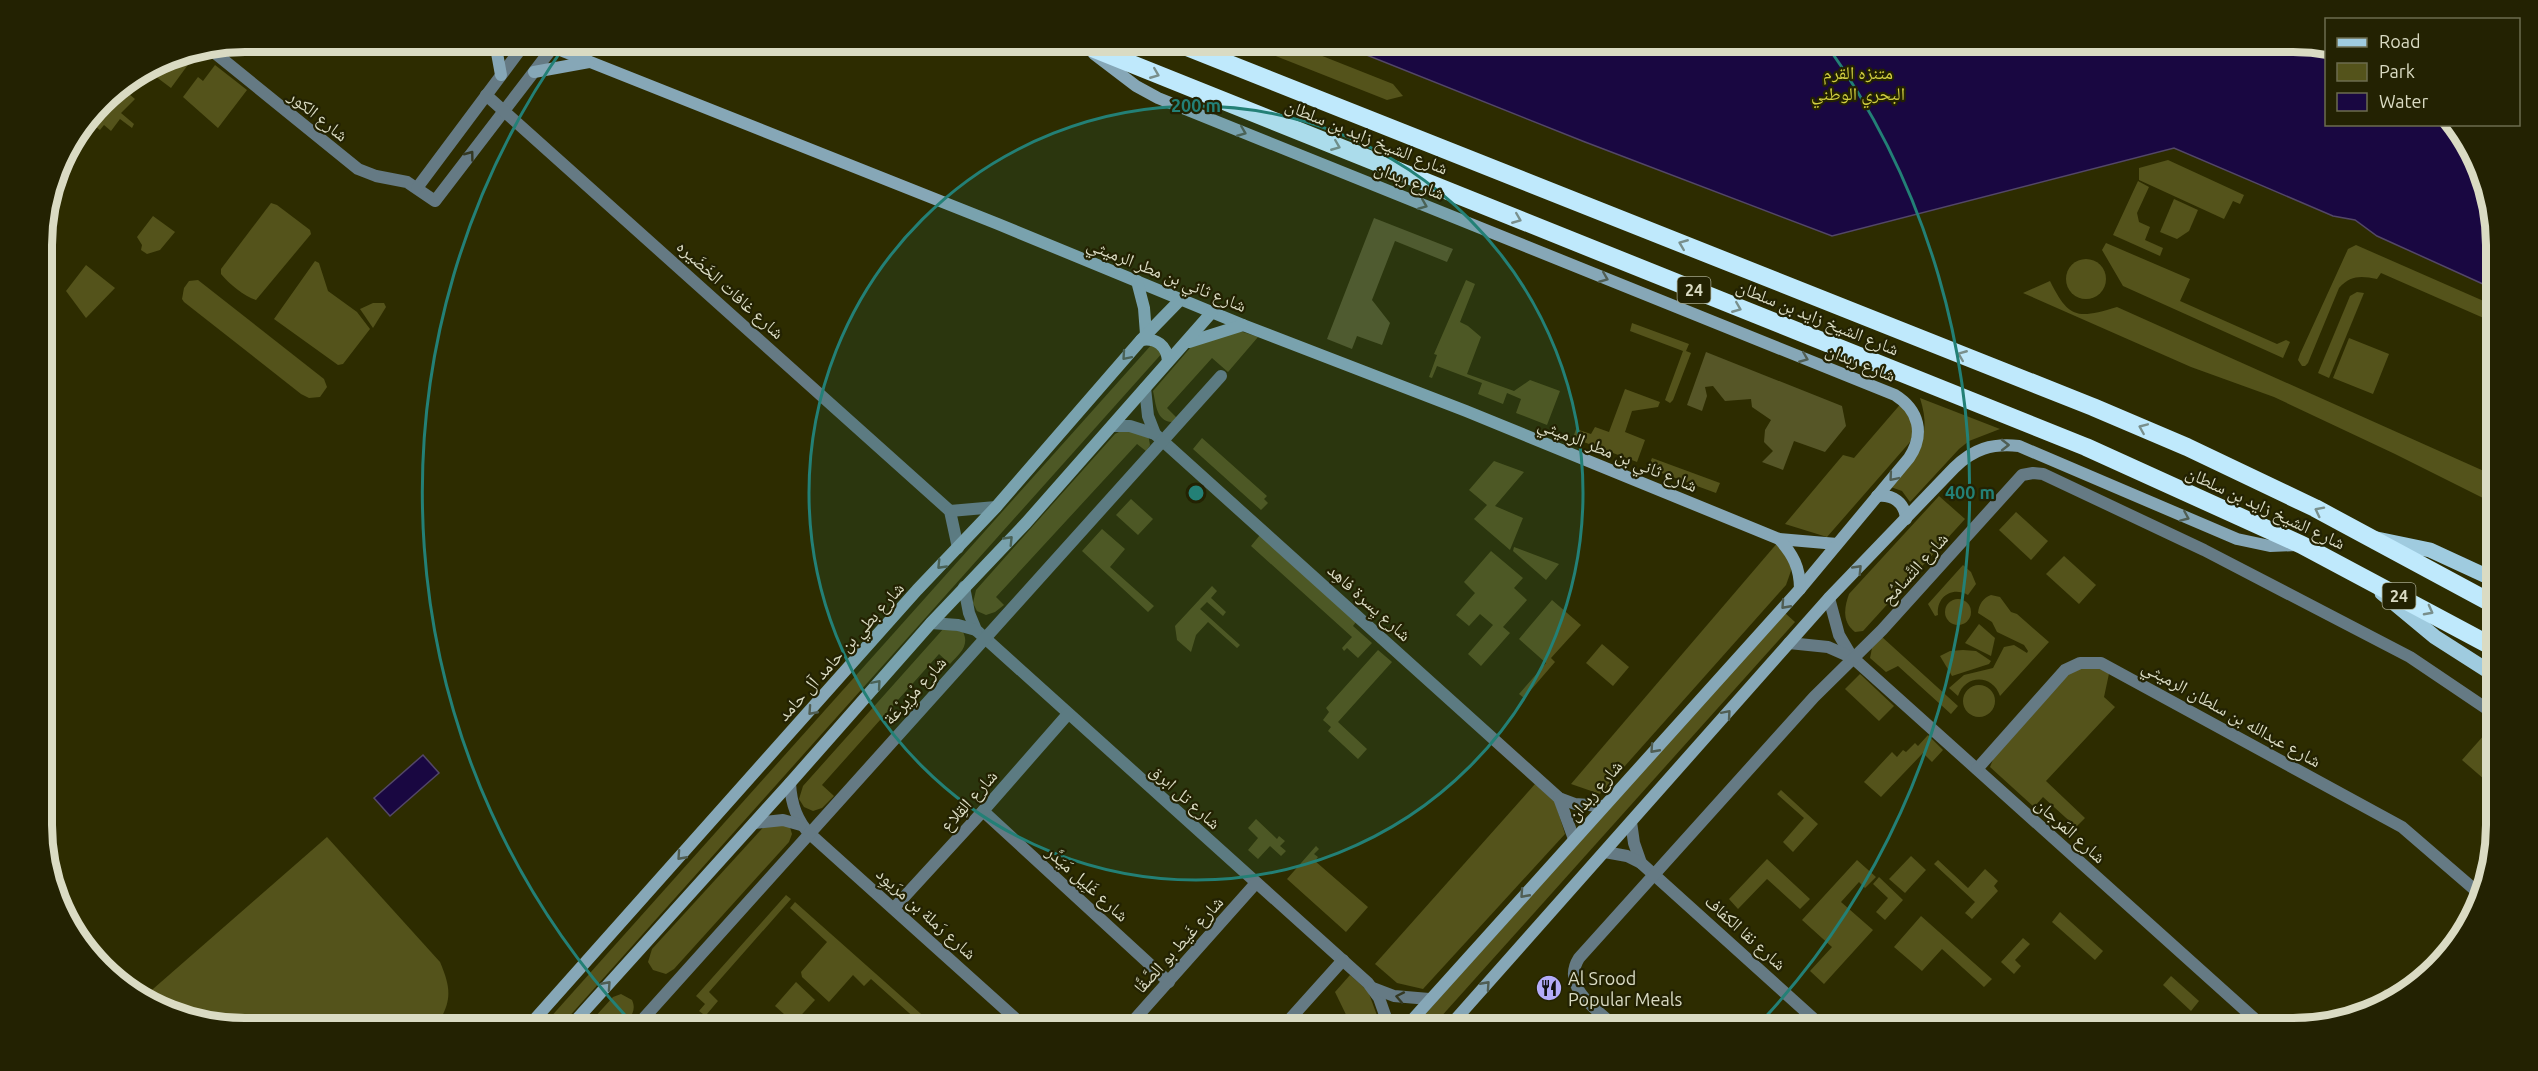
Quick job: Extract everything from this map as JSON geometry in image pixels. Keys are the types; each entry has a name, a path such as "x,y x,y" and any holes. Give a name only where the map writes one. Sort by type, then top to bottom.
{"highway":[{"name":"شارع الشيخ زايد بن سلطان","path":"1103,53 2085,447 2302,545 2486,643"},
{"name":"شارع الشيخ زايد بن سلطان","path":"1201,53 2093,407 2187,447 2371,538 2486,600"}],"main road":[{"path":"2371,538 2411,544 2430,550 2486,576"},
{"path":"2369,580 2418,624 2486,670"}],"street":[{"path":"497,53 501,75"},
{"path":"417,188 518,53"},
{"name":"شارع الكور","path":"217,55 358,169 376,176 403,181 435,201 549,53"},
{"name":"شارع ثاني بن مطر الرميثي","path":"567,53 1243,325 1466,411 1779,539 1837,544"},
{"name":"شارع ربدان","path":"1092,53 1130,82 1158,98 1895,395 1903,400 1915,414 1918,423 1918,441 1909,458 1800,589 1413,1018"},
{"path":"534,72 590,62"},
{"name":"شارع غافات الخَضَيره","path":"486,95 950,511"},
{"path":"1137,281 1144,308 1144,337 1160,343 1166,350 1168,361"},
{"name":"شارع بطي بن حامد آل حامد","path":"536,1018 917,590 996,507 1144,337 1181,299"},
{"path":"578,1018 790,783 930,623 1026,523 1212,312"},
{"path":"1185,344 1243,325"},
{"name":"شارع مْزِيرْعَة","path":"644,1018 980,634 1159,437 1221,376"},
{"path":"1145,388 1148,416 1159,437"},
{"name":"شارع يِسرة فاهِد","path":"1112,426 1130,426 1159,437 1559,798 1575,804 1602,806"},
{"path":"1458,1018 1830,598 1964,458 1976,450 2005,444 2033,451 2236,539 2270,546 2302,545"},
{"name":"شارع التَّسامُح","path":"1606,1018 1578,991 1573,971 1579,958 1819,691 1882,630 2017,479 2028,474 2038,473 2204,550 2410,657 2486,708"},
{"path":"1877,496 1887,495 1899,502 1906,519"},
{"path":"958,548 950,511 996,507"},
{"path":"1779,539 1787,547 1797,567 1800,589"},
{"name":"شارع تل ابرق","path":"964,587 967,604 980,634 1373,988 1387,1018"},
{"name":"شارع المَرجان","path":"1830,598 1839,635 1852,658"},
{"path":"930,623 958,625 980,634"},
{"name":"شارع المَرجان","path":"1789,644 1828,647 1852,658 2254,1018"},
{"name":"شارع عبدالله بن سلطان الرميثي","path":"1977,769 2065,670 2080,663 2101,663 2402,827 2474,889"},
{"name":"شارع القِلاع","path":"894,908 1068,714"},
{"path":"790,783 792,801 806,830"},
{"name":"شارع يِسرة فاهِد","path":"1559,798 1574,839"},
{"name":"شارع غَلِيل مَيَدَّر","path":"983,811 1169,982"},
{"path":"754,823 783,820 806,830"},
{"path":"1631,822 1634,843 1641,863"},
{"name":"شارع رَملة بن مرَيوِد","path":"806,830 1015,1018"},
{"name":"شارع نقا الكفاف","path":"1605,852 1627,856 1641,863 1814,1018"},
{"name":"شارع غَيط بو الصَّقَّا","path":"1136,1018 1256,883"},
{"path":"1291,1018 1343,960"},
{"name":"شارع تل ابرق","path":"1373,988 1394,996 1429,999"}],"green space":[{"path":"1267,52 1313,52 1393,84 1403,96 1387,100"},
{"path":"191,61 171,88 154,75"},
{"path":"215,65 247,90 218,128 183,97 198,77 203,81"},
{"path":"127,93 135,99 121,113 134,124 132,128 120,119 111,131 104,125 100,130 94,126"},
{"path":"2168,160 2244,195 2240,204 2233,201 2224,219 2139,180 2139,168"},
{"path":"2138,181 2149,187 2137,213 2139,222 2150,227 2145,240 2163,248 2160,256 2113,235"},
{"path":"2174,199 2198,210 2189,231 2177,239 2160,232"},
{"path":"271,203 310,230 311,234 256,300 232,286 221,274 221,269"},
{"path":"153,216 175,232 160,250 147,254 141,250 142,245 137,237"},
{"path":"2106,243 2190,279 2180,301 2277,344 2286,340 2290,342 2283,358 2123,286 2102,250"},
{"path":"2356,245 2486,302 2486,319 2381,273 2377,279 2357,278 2339,288 2308,363 2302,366 2298,360 2300,354 2348,249"},
{"path":"2086,259 2100,265 2106,279 2100,293 2086,299 2072,293 2066,279 2072,265"},
{"path":"315,261 319,263 328,291 357,312 370,329 343,364 338,365 274,319"},
{"path":"86,265 115,288 86,318 66,291"},
{"path":"198,280 324,379 327,387 320,397 309,398 301,394 184,302 182,299 184,288 189,281"},
{"path":"1466,280 1475,284 1460,322 1481,337 1467,374 1514,391 1530,380 1560,391 1547,425 1516,413 1521,399 1507,393 1503,404 1478,394 1482,383 1437,366 1432,378 1429,377 1437,355 1434,354"},
{"path":"2050,281 2063,303 2076,313 2092,313 2117,307 2486,472 2486,500 2274,397 2191,367 2023,293"},
{"path":"2357,292 2364,293 2329,378 2318,373 2350,296"},
{"path":"373,303 384,303 386,307 373,328 360,309"},
{"path":"1632,323 1689,344 1686,351 1691,353 1670,403 1665,400 1683,351 1630,331"},
{"path":"1228,327 1258,337 1228,372 1212,358 1167,408 1177,418 1172,422 1163,419 1158,411 1153,391 1203,333"},
{"path":"2349,338 2389,354 2373,394 2333,378"},
{"path":"1153,343 1164,351 568,1018 550,1018"},
{"path":"1625,389 1660,402 1658,407 1632,411 1625,432 1645,440 1637,462 1573,438 1576,429 1591,434 1595,427 1609,432"},
{"path":"1920,398 2000,429 1969,441 1959,449 1910,502 1902,491 1888,486 1913,456 1923,437 1924,413"},
{"path":"1904,400 1915,429 1910,442 1827,537 1785,524 1843,455 1854,458"},
{"path":"1123,430 1148,434 1150,445 1146,451 1137,444 996,597 1004,605 986,615 977,611 973,603 976,590 1115,434"},
{"path":"1202,438 1267,496 1264,499 1268,503 1261,510 1193,449"},
{"path":"1652,458 1720,483 1716,493 1648,468"},
{"path":"1494,461 1524,472 1495,506 1523,518 1510,550 1474,519 1487,505 1469,490"},
{"path":"1939,496 1965,519 1863,631 1855,632 1848,624 1845,614 1849,594"},
{"path":"1131,499 1153,519 1138,535 1116,515"},
{"path":"2016,512 2048,541 2031,560 1999,530"},
{"path":"1102,529 1125,549 1110,567 1154,606 1148,612 1082,551"},
{"path":"1260,535 1356,622 1353,626 1372,643 1358,658 1347,648 1344,651 1342,648 1352,637 1251,546"},
{"path":"1779,541 1792,568 1786,585 1600,794 1571,784"},
{"path":"1514,547 1559,564 1546,580 1513,551"},
{"path":"1491,551 1523,578 1514,588 1527,600 1503,627 1510,633 1481,666 1468,654 1493,625 1480,614 1469,626 1456,615 1475,593 1464,582"},
{"path":"2064,556 2096,585 2079,604 2046,574"},
{"path":"1963,565 1971,572 1976,584 1968,595 1956,592 1942,598 1938,615 1935,616 1928,604"},
{"path":"1212,586 1217,591 1211,598 1226,612 1223,616 1207,602 1200,609 1240,645 1237,648 1208,622 1196,635 1191,652 1177,640 1175,626"},
{"path":"1991,595 2000,597 2011,612 2017,614 2049,642 2000,696 1991,684 1979,680 1967,684 1958,696 1949,688 1964,675 1993,668 2004,647 2014,645 2027,653 2028,651 2024,645 1997,632 1992,622 1978,613 1982,602"},
{"path":"1958,599 1967,603 1971,612 1967,621 1958,625 1949,621 1945,612 1949,603"},
{"path":"1552,600 1581,625 1551,658 1555,662 1524,698 1519,694 1546,663 1519,639"},
{"path":"1785,613 1795,622 1440,1018 1422,1018"},
{"path":"1979,624 1995,638 1991,656 1965,643"},
{"path":"944,628 963,632 965,642 960,653 950,664 939,654 822,785 834,796 822,808 813,811 804,807 799,799 803,786"},
{"path":"1882,637 1958,706 1951,714 1898,666 1886,672 1870,658 1872,648"},
{"path":"1602,644 1629,667 1613,686 1586,663"},
{"path":"1378,650 1392,662 1338,722 1367,749 1358,759 1328,731 1331,727 1323,720 1329,712 1326,708"},
{"path":"1950,651 1976,651 1991,661 1989,664 1952,676 1940,656"},
{"path":"2074,667 2110,669 2104,697 2115,707 2046,781 2085,818 2076,827 2043,797 2034,807 1990,767 1996,752"},
{"path":"1860,674 1894,706 1879,721 1845,689"},
{"path":"1979,685 1990,690 1995,701 1990,712 1979,717 1968,712 1963,701 1968,690"},
{"path":"2486,733 2486,781 2462,760"},
{"path":"1928,735 1943,750 1932,762 1923,753 1881,797 1864,782 1892,752 1897,757 1903,750 1906,752 1915,743 1918,746"},
{"path":"1535,784 1555,802 1565,834 1423,989 1397,983 1375,964"},
{"path":"1781,790 1818,824 1793,852 1783,842 1804,818 1777,794"},
{"path":"1256,819 1277,839 1279,836 1285,841 1280,846 1286,851 1281,856 1270,846 1258,859 1248,850 1258,838 1248,828"},
{"path":"768,822 789,824 792,834 789,842 674,969 666,974 653,970 648,962 652,949"},
{"path":"327,837 440,962 448,989 447,1004 441,1018 220,1017 172,1004 149,993"},
{"path":"1316,846 1319,849 1314,854 1318,857 1315,861 1368,907 1346,932 1287,879"},
{"path":"1911,856 1926,870 1905,893 1889,879"},
{"path":"1767,859 1810,899 1800,909 1767,879 1738,909 1729,899"},
{"path":"1857,860 1876,877 1865,888 1859,882 1841,902 1873,930 1824,984 1810,971 1832,947 1802,920"},
{"path":"1938,860 1968,888 1985,869 1998,881 1994,886 1998,891 1972,919 1965,913 1975,902 1934,864"},
{"path":"1879,877 1903,900 1885,920 1876,912 1888,898 1873,884"},
{"path":"786,895 791,899 709,992 718,1001 707,1014 703,1014 699,1011 705,1004 696,996"},
{"path":"795,902 926,1018 915,1018 871,979 864,986 853,975 829,1002 802,977 801,972 827,942 790,908"},
{"path":"2060,912 2103,951 2095,960 2052,922"},
{"path":"1921,916 1992,979 1984,987 1942,949 1922,971 1894,947"},
{"path":"2023,938 2030,944 2015,960 2021,966 2014,974 2001,962"},
{"path":"2448,940 2438,953 2417,973"},
{"path":"1350,975 1368,991 1378,1018 1348,1018 1335,992"},
{"path":"2171,976 2199,1001 2191,1011 2163,985"},
{"path":"796,982 815,1000 799,1018 788,1018 775,1006"},
{"path":"2385,989 2389,992 2376,1000"},
{"path":"621,994 632,1000 634,1009 631,1016 629,1018 594,1018 613,997"}],"shaded area":[{"path":"1374,218 1453,249 1447,262 1395,241 1372,300 1390,323 1382,345 1357,336 1352,349 1327,339"},
{"path":"1706,352 1842,406 1846,426 1825,452 1794,441 1783,470 1762,462 1773,451 1764,442 1765,430 1771,420 1752,407 1751,399 1725,401 1713,386 1705,387 1707,396 1702,411 1687,405"}],"water":[{"path":"1360,52 2292,52 2325,55 2325,126 2444,126 2446,128 2460,149 2479,196 2484,220 2486,285 2377,236 2355,220 2333,216 2174,148 1832,236 1585,142"},
{"path":"423,755 439,773 390,816 374,798"}],"place":[{"name":"Al Srood Popular Meals","path":"1549,988"}],"park label":[{"name":"متنزه القرم البحري الوطني","path":"1858,82"}]}
